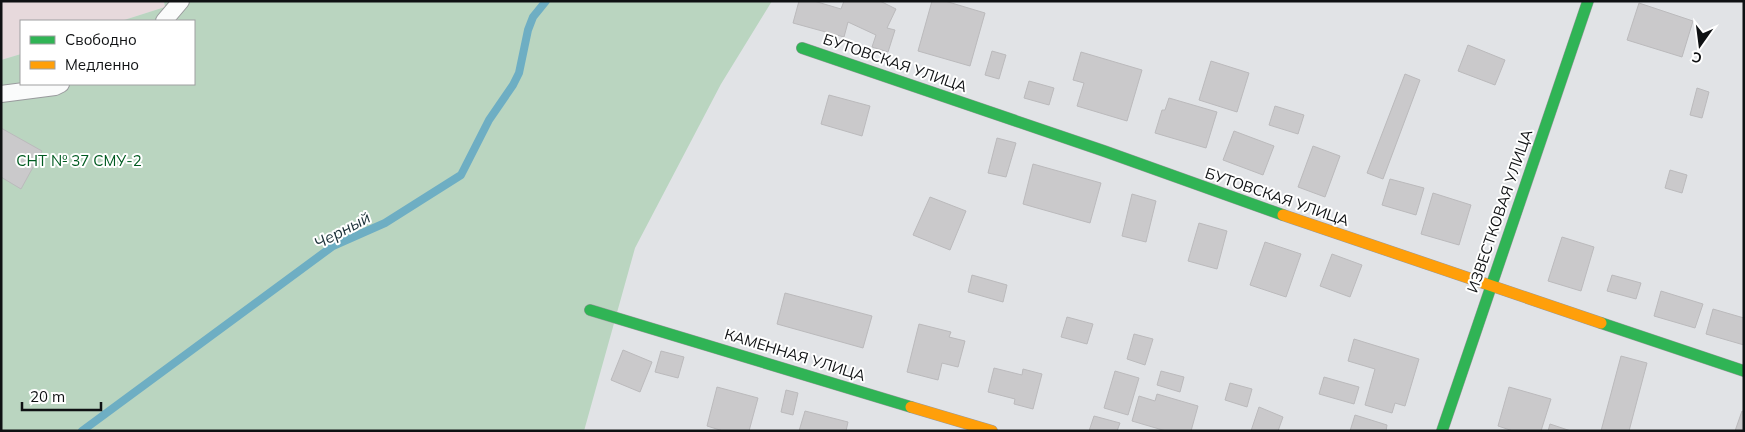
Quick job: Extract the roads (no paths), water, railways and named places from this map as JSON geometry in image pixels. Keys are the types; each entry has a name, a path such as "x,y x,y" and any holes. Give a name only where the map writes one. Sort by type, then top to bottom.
{"street":[{"name":"ИЗВЕСТКОВАЯ УЛИЦА","path":"1442,431 1588,1"},
{"name":"БУТОВСКАЯ УЛИЦА","path":"802,48 1104,151 1291,218 1744,371"},
{"name":"КАМЕННАЯ УЛИЦА","path":"590,310 992,431"}],"lane":[{"path":"165,20 180,1"},
{"path":"1,94 58,85"}],"waterway":[{"name":"Черный","path":"82,431 333,246 385,223 461,175 489,120 519,73 528,30 533,17 546,1"}],"park label":[{"name":"СНТ № 37 СМУ-2","path":"79,161"}]}
